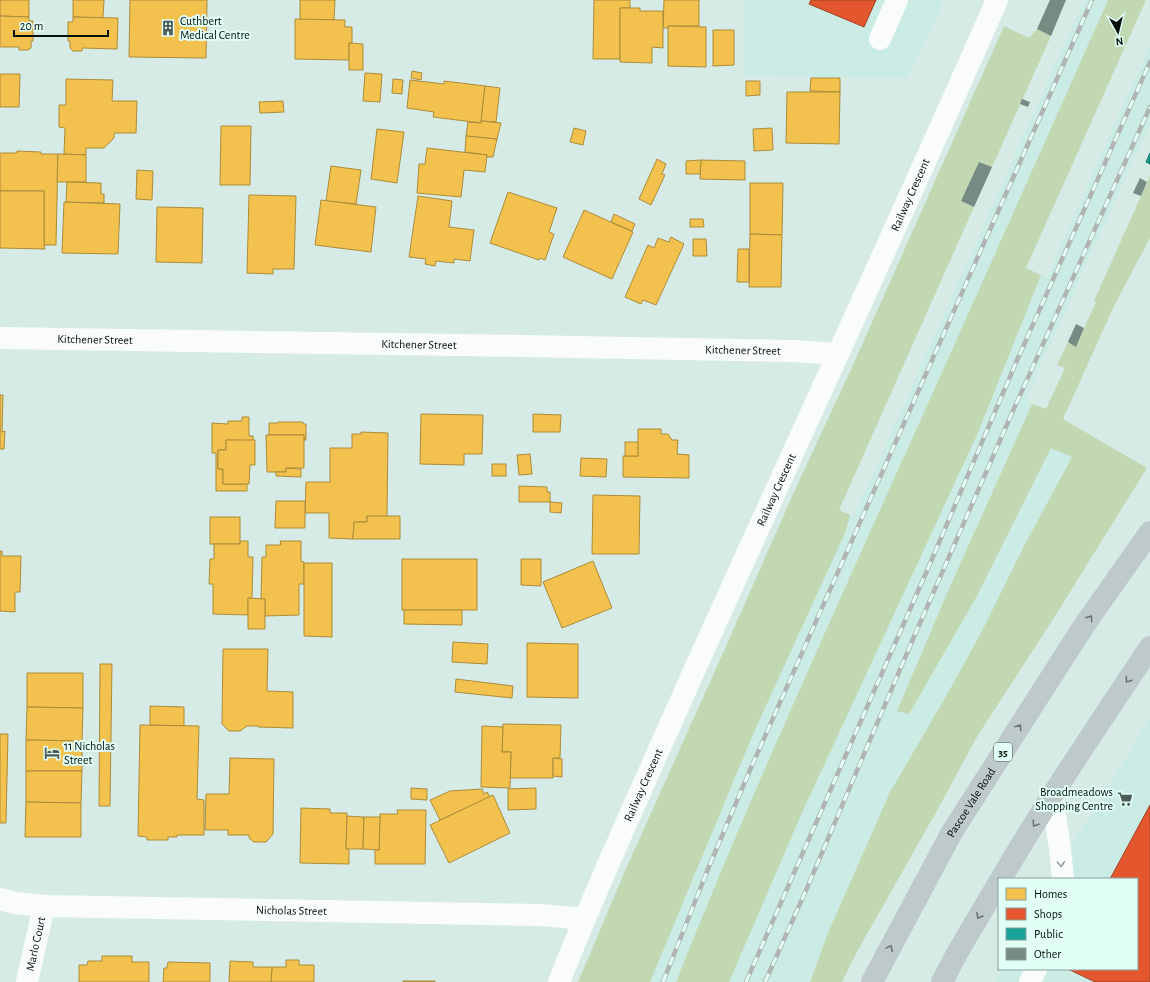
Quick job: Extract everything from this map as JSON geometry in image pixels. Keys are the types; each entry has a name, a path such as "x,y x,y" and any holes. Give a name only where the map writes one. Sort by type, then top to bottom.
{"main road":[{"name":"Pascoe Vale Road","path":"872,982 952,832 1083,627 1150,532"},
{"path":"1002,878 1084,745 1150,647"},
{"path":"942,982 956,955 998,884"}],"street":[{"path":"880,40 897,0"},
{"name":"Railway Crescent","path":"559,982 584,919 725,601 838,354 996,0"},
{"name":"Kitchener Street","path":"0,338 538,346 793,351 838,354"},
{"path":"1052,798 1063,878"},
{"name":"Nicholas Street","path":"0,899 15,903 44,906 541,915 584,919"},
{"name":"Marlo Court","path":"27,982 44,906"},
{"path":"1030,982 1036,970"}],"shaded area":[{"path":"745,0 944,0 908,78 745,76"},
{"path":"1084,0 1108,0 1044,146 808,670 744,817 676,982 650,982 754,732 845,533 850,515 854,517"},
{"path":"1150,45 1150,123 1025,400 1032,404 948,591 897,710 909,714 977,596 1051,448 1072,457 1024,546 981,633 890,792 828,933 810,982 729,982 801,815 977,435 1041,275 1047,277"},
{"name":"Broadmeadows Shopping Centre","path":"1150,719 1150,982 997,982 1003,970 1138,970 1138,878 1052,878"}],"green space":[{"path":"1108,0 1146,0 1026,268 1041,275 977,435 801,815 729,982 676,982 749,805"},
{"path":"1004,26 1029,38 1037,29 1051,36 992,167 979,162 961,201 974,207 839,510 850,515 845,533 754,732 650,982 578,982 625,871"},
{"path":"1150,176 1150,238 1114,306 1063,419 1147,468 1052,621 978,735 857,952 842,982 810,982 828,933 890,792 981,633 1024,546 1072,457 1051,448 977,596 909,714 897,711 948,591 1032,404 1046,409 1065,368 1057,365 1068,342 1076,346 1096,302 1094,301"}],"building: Homes":[{"path":"0,0 29,0 29,17 0,16"},
{"path":"73,0 104,0 103,18 73,17"},
{"name":"Cuthbert Medical Centre","path":"130,0 207,0 206,58 129,57"},
{"path":"300,0 335,0 334,20 300,20"},
{"path":"594,0 630,0 630,8 620,8 620,59 593,59"},
{"path":"664,0 699,0 699,26 668,26 668,28 663,28"},
{"path":"620,8 640,8 640,11 663,11 663,48 652,47 652,63 620,62"},
{"path":"0,16 29,17 29,21 33,21 33,41 31,41 31,48 28,50 19,50 19,47 0,47"},
{"path":"73,17 118,18 117,49 82,48 82,51 73,51 70,48 70,41 68,41 68,22 73,22"},
{"path":"295,19 345,20 345,27 352,27 352,43 349,43 349,60 295,59"},
{"path":"668,26 706,27 706,67 668,66"},
{"path":"713,30 734,30 734,65 713,66"},
{"path":"349,43 363,44 363,70 349,70"},
{"path":"412,71 422,73 421,80 411,78"},
{"path":"365,73 382,74 380,102 363,101"},
{"path":"0,74 20,74 19,107 0,107"},
{"path":"811,78 840,78 840,92 810,91"},
{"path":"66,79 113,80 112,101 137,101 136,133 114,133 114,138 104,148 86,148 86,155 64,154 65,128 59,127 59,105 66,105"},
{"path":"393,79 403,80 402,94 392,93"},
{"path":"410,80 444,84 444,81 485,86 481,123 433,117 434,112 407,108"},
{"path":"746,81 760,81 760,95 746,96"},
{"path":"485,86 500,88 496,122 481,121"},
{"path":"787,92 840,92 839,144 786,143"},
{"path":"283,101 284,112 260,113 259,102"},
{"path":"481,121 501,123 497,139 466,136 468,122 481,123"},
{"path":"221,126 251,126 250,185 220,185"},
{"path":"574,128 586,131 583,145 570,142"},
{"path":"772,128 773,150 754,151 753,129"},
{"path":"377,129 404,132 397,183 371,179"},
{"path":"466,136 497,139 493,157 465,152"},
{"path":"427,148 487,155 485,172 464,170 461,197 417,193 419,164 425,164"},
{"path":"17,151 41,152 41,154 58,154 56,245 44,245 44,191 0,191 0,153 17,153"},
{"path":"58,154 86,155 86,182 57,182"},
{"path":"657,159 666,164 662,174 665,175 651,205 639,199"},
{"path":"701,160 745,161 745,180 700,179"},
{"path":"701,160 700,174 686,174 686,161"},
{"path":"331,166 361,170 356,204 326,201"},
{"path":"137,170 153,171 152,200 136,199"},
{"path":"67,182 101,183 101,194 104,194 104,203 66,202"},
{"path":"750,183 783,183 782,235 750,234"},
{"path":"0,191 44,191 45,249 0,248"},
{"path":"508,192 557,208 549,232 554,234 545,260 540,258 539,260 490,243"},
{"path":"249,195 296,196 294,269 273,269 273,274 247,273"},
{"path":"418,196 452,201 449,227 474,230 470,261 454,259 454,263 436,261 435,266 425,264 426,259 409,257"},
{"path":"321,200 376,207 371,252 315,245"},
{"path":"64,202 120,204 118,254 62,253"},
{"path":"157,207 203,208 202,263 156,262"},
{"path":"584,210 633,232 612,279 563,257"},
{"path":"614,214 635,224 632,231 611,222"},
{"path":"690,219 703,219 704,227 690,227"},
{"path":"750,234 782,235 781,287 749,287"},
{"path":"671,237 684,244 656,305 643,300 641,304 625,297 648,245 654,248 658,238 669,242"},
{"path":"693,239 706,239 707,256 693,256"},
{"path":"738,249 749,249 749,282 737,282"},
{"path":"0,395 3,395 2,432 5,431 4,449 0,449"},
{"path":"421,414 483,415 482,454 464,454 464,465 420,464"},
{"path":"533,414 561,415 560,432 533,432"},
{"path":"242,417 249,417 249,436 253,436 253,441 226,440 226,450 218,450 218,469 223,469 223,484 247,484 247,491 216,491 216,453 212,453 212,423 228,424 228,421 242,421"},
{"path":"303,422 303,424 306,424 306,440 304,440 304,435 269,435 269,423"},
{"path":"638,429 661,429 661,434 668,434 672,440 678,440 677,454 689,455 689,478 623,477 623,456 638,456"},
{"path":"361,432 388,433 387,517 367,516 367,522 354,522 353,539 329,538 329,513 305,513 306,482 330,482 330,448 352,448 352,434 361,434"},
{"path":"266,435 304,435 304,468 286,468 286,472 267,472"},
{"path":"226,440 255,440 255,465 250,465 249,484 223,484 223,469 218,469 218,450 226,450"},
{"path":"625,442 638,442 638,456 625,456"},
{"path":"530,454 532,474 519,475 517,455"},
{"path":"581,458 607,459 606,477 580,476"},
{"path":"492,464 506,464 506,476 492,476"},
{"path":"286,468 301,469 301,477 276,476 276,472 286,472"},
{"path":"519,486 547,487 547,492 550,492 550,502 519,502"},
{"path":"593,495 640,496 639,554 592,554"},
{"path":"276,501 305,501 305,528 275,528"},
{"path":"550,502 562,503 561,513 550,512"},
{"path":"367,516 400,516 400,539 353,539 354,522 367,522"},
{"path":"210,517 240,517 240,544 210,544"},
{"path":"240,541 248,541 248,557 253,557 252,598 248,598 248,615 213,614 213,584 209,584 210,559 214,559 214,544 240,544"},
{"path":"280,541 301,541 301,561 304,562 304,584 299,584 299,615 265,616 265,599 261,599 262,557 266,557 266,545 281,545"},
{"path":"0,551 2,551 2,556 21,556 20,592 15,592 15,612 0,611"},
{"path":"402,559 477,559 477,610 402,610"},
{"path":"521,559 541,559 541,586 521,585"},
{"path":"593,561 612,608 562,628 543,582"},
{"path":"304,563 332,563 332,637 304,636"},
{"path":"248,598 265,599 265,629 248,629"},
{"path":"404,610 462,610 462,625 404,624"},
{"path":"453,642 488,644 487,664 452,662"},
{"path":"527,643 578,644 578,698 527,697"},
{"path":"223,649 268,649 267,691 293,692 293,728 247,726 240,731 229,731 222,724"},
{"path":"100,664 112,664 110,806 99,806"},
{"path":"27,673 83,673 83,708 27,707"},
{"path":"456,679 513,686 512,698 455,692"},
{"path":"150,706 184,707 184,726 150,725"},
{"path":"27,707 83,708 82,741 26,740"},
{"path":"503,724 561,725 560,758 553,758 553,778 510,778 511,752 502,752"},
{"path":"140,725 199,726 197,799 204,800 204,835 177,835 177,837 168,837 168,840 147,840 147,837 138,836"},
{"path":"482,726 503,727 502,752 511,752 510,788 481,787"},
{"path":"0,734 8,734 6,823 0,823"},
{"path":"26,740 82,741 82,771 26,771"},
{"path":"230,758 274,759 273,834 266,842 254,842 249,838 249,835 228,835 228,830 205,830 206,794 229,794"},
{"path":"553,758 562,759 562,777 553,776"},
{"path":"26,771 82,771 81,803 26,802"},
{"path":"411,788 427,789 427,800 411,799"},
{"path":"536,788 536,809 508,810 508,789"},
{"path":"482,789 484,794 487,792 490,797 440,820 430,800 450,791"},
{"path":"493,795 510,833 449,863 430,825"},
{"path":"26,802 81,803 81,837 25,837"},
{"path":"301,808 330,809 330,813 347,813 346,849 349,849 349,864 300,863"},
{"path":"397,810 426,810 425,864 375,864 375,849 379,850 380,814 398,814"},
{"path":"347,816 364,817 363,849 346,849"},
{"path":"364,817 380,817 379,850 363,849"},
{"path":"102,956 132,956 132,962 149,962 149,982 79,982 79,965 87,965 88,961 102,961"},
{"path":"286,960 299,960 299,965 314,965 314,982 271,982 272,967 286,967"},
{"path":"230,961 253,962 253,967 272,967 271,982 229,982"},
{"path":"168,962 210,963 210,982 163,982 164,968 167,968"},
{"path":"435,981 435,982 403,982"}],"building: Shops":[{"path":"811,0 876,0 864,27 809,4"},
{"path":"1150,805 1150,982 1095,982 1070,970 1138,970 1138,878 1111,878"}],"building: Public":[{"path":"1150,153 1150,164 1146,162"}],"building: Other":[{"path":"1050,0 1066,0 1051,36 1037,29"},
{"path":"1022,99 1030,102 1028,107 1020,104"},
{"path":"979,162 992,167 974,207 961,201"},
{"path":"1140,178 1147,182 1141,196 1133,193"},
{"path":"1076,324 1084,328 1076,347 1068,342"}],"railway":[{"path":"663,982 708,869 750,770 1092,0"},
{"path":"746,982 926,573 1018,358 1150,62"},
{"path":"765,982 1012,413 1150,107"}],"place":[{"name":"Cuthbert Medical Centre","path":"168,28"},
{"name":"11 Nicholas Street","path":"52,753"},
{"name":"Broadmeadows Shopping Centre","path":"1125,799"}]}
